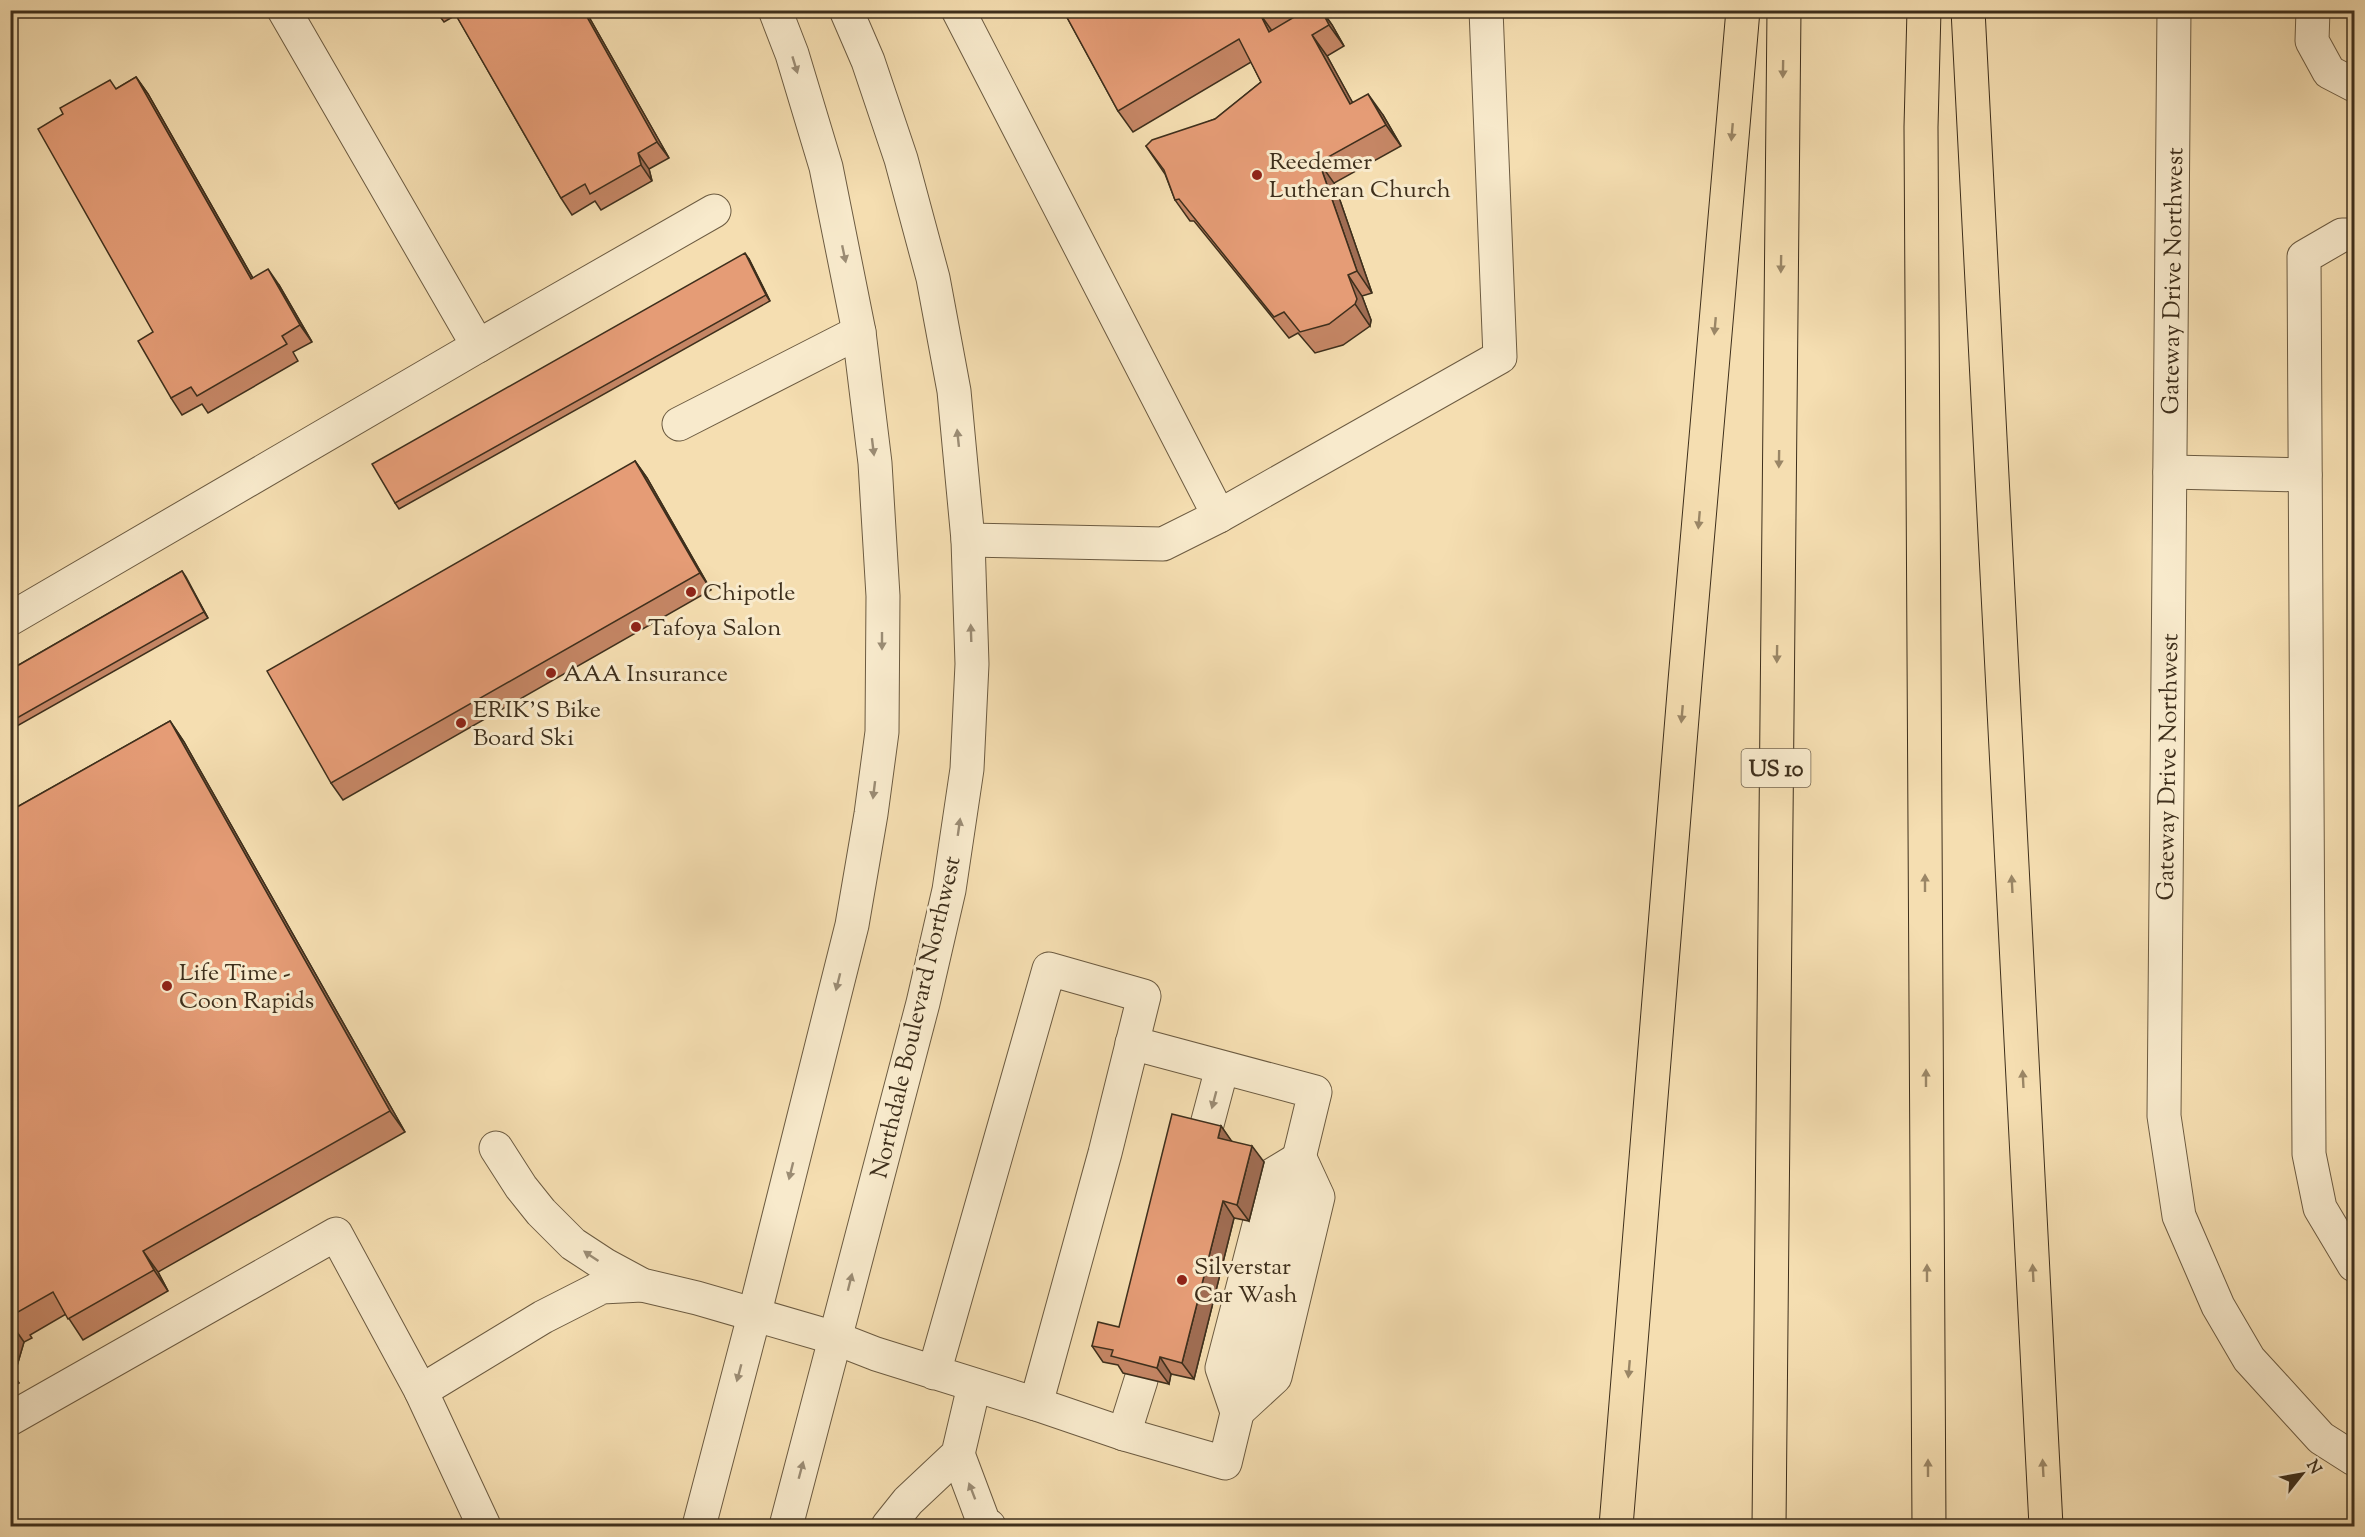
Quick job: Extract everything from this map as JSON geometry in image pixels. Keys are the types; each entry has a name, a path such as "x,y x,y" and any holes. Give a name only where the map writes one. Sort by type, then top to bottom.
{"highway":[{"path":"1616,1527 1685,681 1743,10"},
{"name":"US 10","path":"1769,1527 1784,10"},
{"path":"1924,10 1921,127 1929,1527"},
{"path":"1968,10 2046,1527"}],"street":[{"path":"284,10 478,346"},
{"path":"699,1527 852,925 882,732 882,585 874,463 859,332 826,167 792,54 775,10"},
{"name":"Northdale Boulevard Northwest","path":"786,1527 923,1003 950,890 967,769 972,664 968,540 954,391 933,278 902,159 868,61 846,10"},
{"path":"958,10 1219,516"},
{"path":"968,540 1163,544 1219,516 1500,357 1486,10"},
{"name":"Gateway Drive Northwest","path":"2174,10 2164,1116 2179,1216 2218,1306 2249,1359 2321,1438 2355,1459"},
{"path":"2313,10 2312,41 2329,72 2355,85"},
{"path":"10,619 714,211"},
{"path":"2355,235 2342,235 2304,257 2309,1154 2320,1208 2355,1265"},
{"path":"679,424 859,332"},
{"path":"2170,472 2305,475"},
{"path":"934,1373 1049,969 1144,996 1105,1153 1036,1404"},
{"path":"496,1148 521,1187 541,1212 573,1244 642,1285 697,1298 835,1338 876,1354 1124,1434 1225,1462 1316,1092 1132,1044"},
{"path":"1205,1132 1222,1068"},
{"path":"10,1419 336,1234 421,1391 484,1527"},
{"path":"421,1391 543,1317 602,1287 642,1285"},
{"path":"1124,1434 1141,1380"},
{"path":"888,1527 908,1501 958,1454 974,1386"},
{"path":"958,1454 985,1526 989,1527"}],"building":[{"path":"453,10 583,10 657,142 638,153 641,165 590,194 585,184 561,198"},
{"name":"Reedemer Lutheran Church","path":"1063,10 1265,10 1260,14 1269,32 1306,10 1321,10 1329,25 1312,35 1350,104 1368,94 1386,125 1319,162 1357,271 1348,275 1357,299 1355,304 1329,324 1300,332 1284,312 1274,317 1179,199 1175,200 1164,170 1146,146 1152,140 1215,119 1261,82 1239,39 1118,111"},
{"path":"136,77 251,279 268,269 300,325 282,336 287,344 197,396 191,387 171,398 138,341 153,332 38,129 63,114 60,108 110,80 116,89"},
{"path":"745,253 766,295 395,503 372,464"},
{"path":"635,461 700,573 331,783 267,671"},
{"path":"182,571 204,612 10,722 10,670"},
{"name":"Life Time - Coon Rapids","path":"170,721 390,1111 143,1251 154,1270 68,1319 53,1292 16,1313 17,1316 10,1321 10,811"},
{"name":"Silverstar Car Wash","path":"1172,1114 1221,1126 1218,1138 1252,1146 1237,1205 1223,1201 1182,1363 1160,1357 1157,1368 1111,1356 1113,1350 1092,1346 1098,1322 1119,1327"}],"place":[{"name":"Reedemer Lutheran Church","path":"1257,175"},
{"name":"Chipotle","path":"691,592"},
{"name":"Tafoya Salon","path":"636,627"},
{"name":"AAA Insurance","path":"551,673"},
{"name":"ERIK'S Bike Board Ski","path":"461,723"},
{"name":"Life Time - Coon Rapids","path":"167,986"},
{"name":"Silverstar Car Wash","path":"1182,1280"}]}
